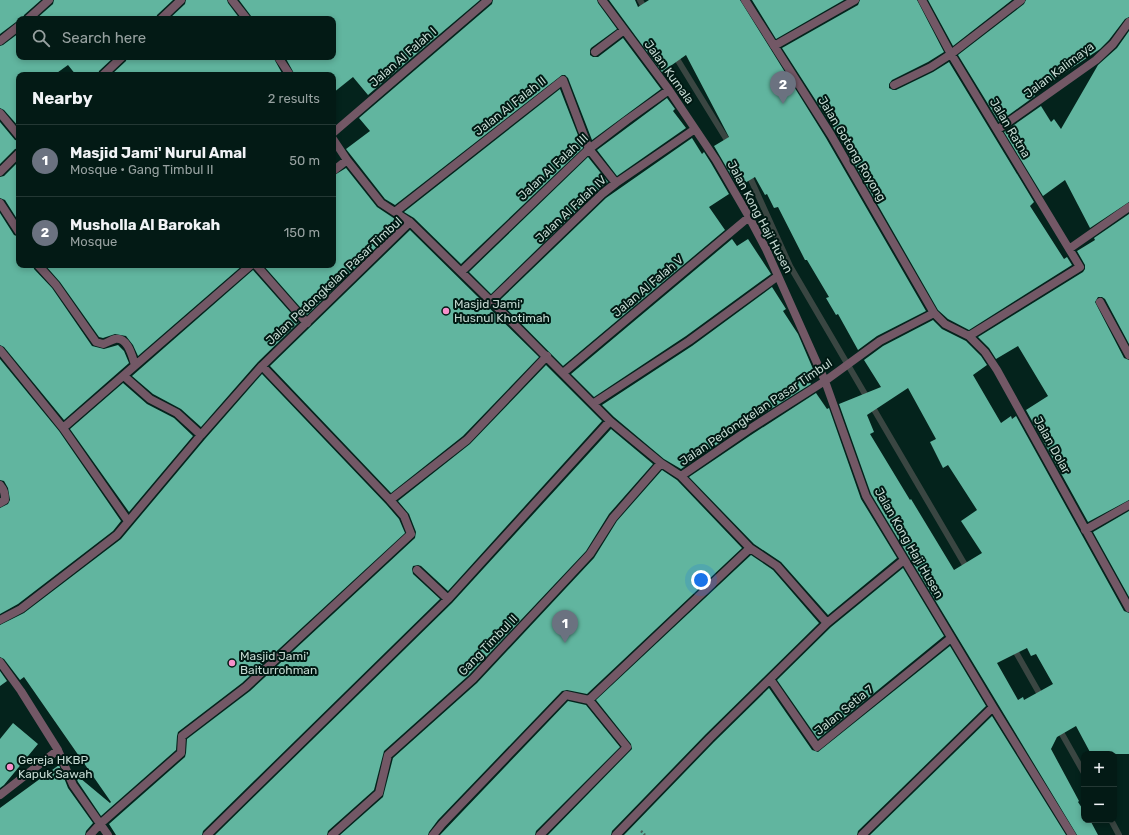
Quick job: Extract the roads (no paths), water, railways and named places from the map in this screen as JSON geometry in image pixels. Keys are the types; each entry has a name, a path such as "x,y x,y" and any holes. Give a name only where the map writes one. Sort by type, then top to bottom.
{"street":[{"path":"31,16 49,0"},
{"path":"165,16 181,0"},
{"path":"232,0 245,16"},
{"name":"Jalan Al Falah I","path":"336,130 488,0"},
{"name":"Jalan Kumala","path":"602,0 669,90 716,160"},
{"name":"Jalan Gotong Royong","path":"745,0 832,135 934,313"},
{"path":"774,46 855,0"},
{"name":"Jalan Ratna","path":"922,0 951,54 1080,267 968,336"},
{"path":"894,85 931,67 951,54 1020,0"},
{"name":"Jalan Kalimaya","path":"997,130 1096,60 1113,44 1129,22"},
{"path":"0,41 16,28"},
{"path":"595,52 624,30"},
{"path":"106,72 119,60"},
{"path":"280,60 288,72"},
{"name":"Jalan Al Falah II","path":"395,212 563,80 589,149 616,183"},
{"name":"Jalan Al Falah III","path":"461,272 589,149 669,90"},
{"path":"0,113 16,132"},
{"name":"Jalan Al Falah IV","path":"491,301 602,194 695,129"},
{"path":"336,144 381,203 410,222"},
{"path":"0,172 16,156"},
{"path":"336,169 347,160"},
{"name":"Jalan Kong Haji Husen","path":"716,160 749,216 826,379 866,496 1072,835"},
{"path":"0,204 16,228"},
{"path":"1069,249 1129,207"},
{"name":"Jalan Al Falah V","path":"563,373 749,216"},
{"name":"Jalan Pedongkelan Pasar Timbul","path":"0,620 21,609 117,536 201,435 262,366 410,222 547,356 610,421 661,463 681,476 880,342 934,313"},
{"path":"41,268 56,285 96,342 103,344 113,339 124,341 130,351 135,365"},
{"path":"63,428 248,268"},
{"path":"259,268 307,323"},
{"path":"594,404 689,341 778,276"},
{"path":"1100,302 1129,355"},
{"name":"Jalan Dolar","path":"934,313 944,324 968,336 985,352 997,370 1129,608"},
{"path":"0,350 63,428 128,521"},
{"path":"390,500 467,440 547,356"},
{"path":"90,835 100,824 181,753 182,736 246,687 411,534 404,516 390,500 262,366"},
{"path":"124,376 150,400 177,413 201,435"},
{"path":"208,835 448,599 610,421"},
{"name":"Gang Timbul II","path":"332,835 379,793 388,756 473,679 585,560 613,518 661,463"},
{"path":"681,476 750,548 777,566 827,623"},
{"path":"0,485 4,490 5,500 0,503"},
{"path":"1085,530 1129,505"},
{"path":"589,700 750,548"},
{"path":"616,835 710,738 827,623 904,560"},
{"path":"416,570 448,599"},
{"name":"Jalan Setia 7","path":"770,679 817,747 951,638"},
{"path":"0,662 21,691 58,750 73,785 108,835"},
{"path":"433,835 566,695 589,700 627,747 540,835"},
{"path":"862,835 993,707"},
{"path":"0,796 58,750"}],"waterway":[{"path":"640,0 646,11"},
{"path":"674,54 730,145"},
{"path":"748,173 790,266 968,570"},
{"path":"1013,647 1042,698"},
{"path":"1058,727 1081,768"},
{"path":"1113,823 1119,835"}],"place":[{"name":"Musholla Al Barokah","path":"783,104"},
{"name":"Masjid Jami' Husnul Khotimah","path":"446,311"},
{"name":"Masjid Jami' Nurul Amal","path":"565,643"},
{"name":"Masjid Jami' Baiturrohman","path":"232,663"},
{"name":"Gereja HKBP Kapuk Sawah","path":"10,767"}]}
